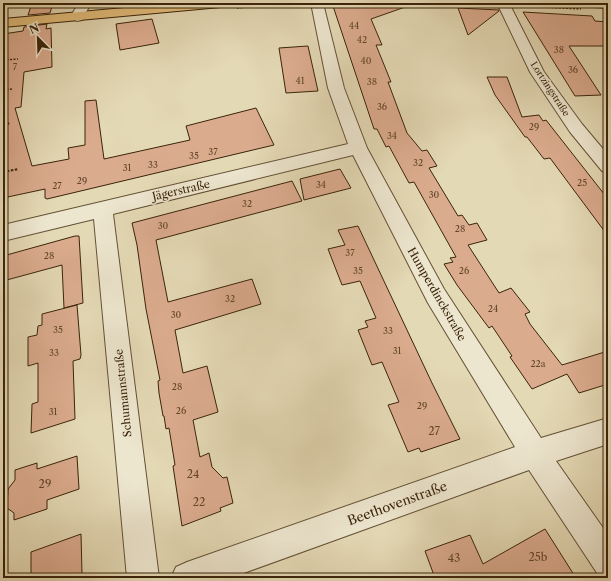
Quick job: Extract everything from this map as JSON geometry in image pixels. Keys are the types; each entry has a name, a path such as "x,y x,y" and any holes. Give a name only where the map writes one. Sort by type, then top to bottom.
{"main road":[{"path":"3,22 77,17 221,3"},
{"path":"590,6 608,4"}],"street":[{"path":"77,17 85,3"},
{"name":"Humperdinckstraße","path":"316,3 336,88 358,148 436,296 535,454 608,562"},
{"name":"Lortzingstraße","path":"503,4 537,72 576,128 608,167"},
{"name":"Jägerstraße","path":"3,233 358,148"},
{"name":"Schumannstraße","path":"103,209 143,578"},
{"name":"Beethovenstraße","path":"187,578 535,454 608,431"}],"path":[{"path":"469,3 590,6"},
{"path":"3,60 18,59"},
{"path":"3,90 13,89"},
{"path":"3,125 10,123"},
{"path":"3,172 18,169"}],"building":[{"path":"32,3 53,3 50,13 28,15"},
{"path":"332,3 407,3 408,6 371,19 382,45 376,45 391,82 388,82 407,133 422,151 427,150 437,166 429,168 458,216 462,215 469,225 477,223 487,240 468,245 499,293 511,288 530,312 525,314 530,324 562,365 608,351 608,384 579,393 567,374 532,389 510,357 512,356 492,326 489,328 457,285 444,264 453,262 450,258 456,257 414,182 409,183 389,146 386,147 377,129 374,129"},
{"path":"458,8 499,10 499,11 468,35"},
{"path":"523,12 592,16 595,21 608,22 608,46 569,46 601,95 575,96"},
{"path":"152,19 159,43 120,50 116,24"},
{"path":"47,24 46,29 51,28 52,67 24,72 21,107 15,108 32,166 69,159 68,148 85,145 85,101 96,100 104,159 190,140 186,126 256,108 274,145 47,199 45,198 45,189 3,198 3,34 23,31 24,27"},
{"path":"308,46 318,91 286,93 279,48"},
{"path":"487,77 507,77 522,117 539,115 543,121 546,120 608,199 608,236 550,158 544,159 527,137 525,137 495,95"},
{"path":"340,169 351,188 304,200 300,179"},
{"path":"292,181 302,201 156,240 168,302 252,279 261,304 175,330 183,373 207,366 218,412 193,420 200,457 209,453 212,467 223,478 227,477 233,503 220,508 221,511 182,526 169,428 166,429 163,416 158,381 160,380 146,309 137,245 132,223"},
{"path":"358,226 460,439 421,452 419,448 408,452 388,405 399,402 382,362 372,365 358,330 368,327 365,321 376,318 360,281 342,285 328,249 345,245 338,230"},
{"path":"79,236 83,303 64,308 62,265 3,281 3,256"},
{"path":"77,305 81,355 80,359 73,361 75,419 31,433 32,404 38,402 38,363 28,366 28,337 37,335 38,326 42,325 42,314"},
{"path":"77,456 79,489 47,500 47,509 14,520 14,513 7,508 8,489 15,480 15,470 37,463 37,469"},
{"path":"545,529 576,578 435,578 425,551 470,535 483,564"},
{"path":"81,534 82,574 71,578 31,578 31,552"}]}
